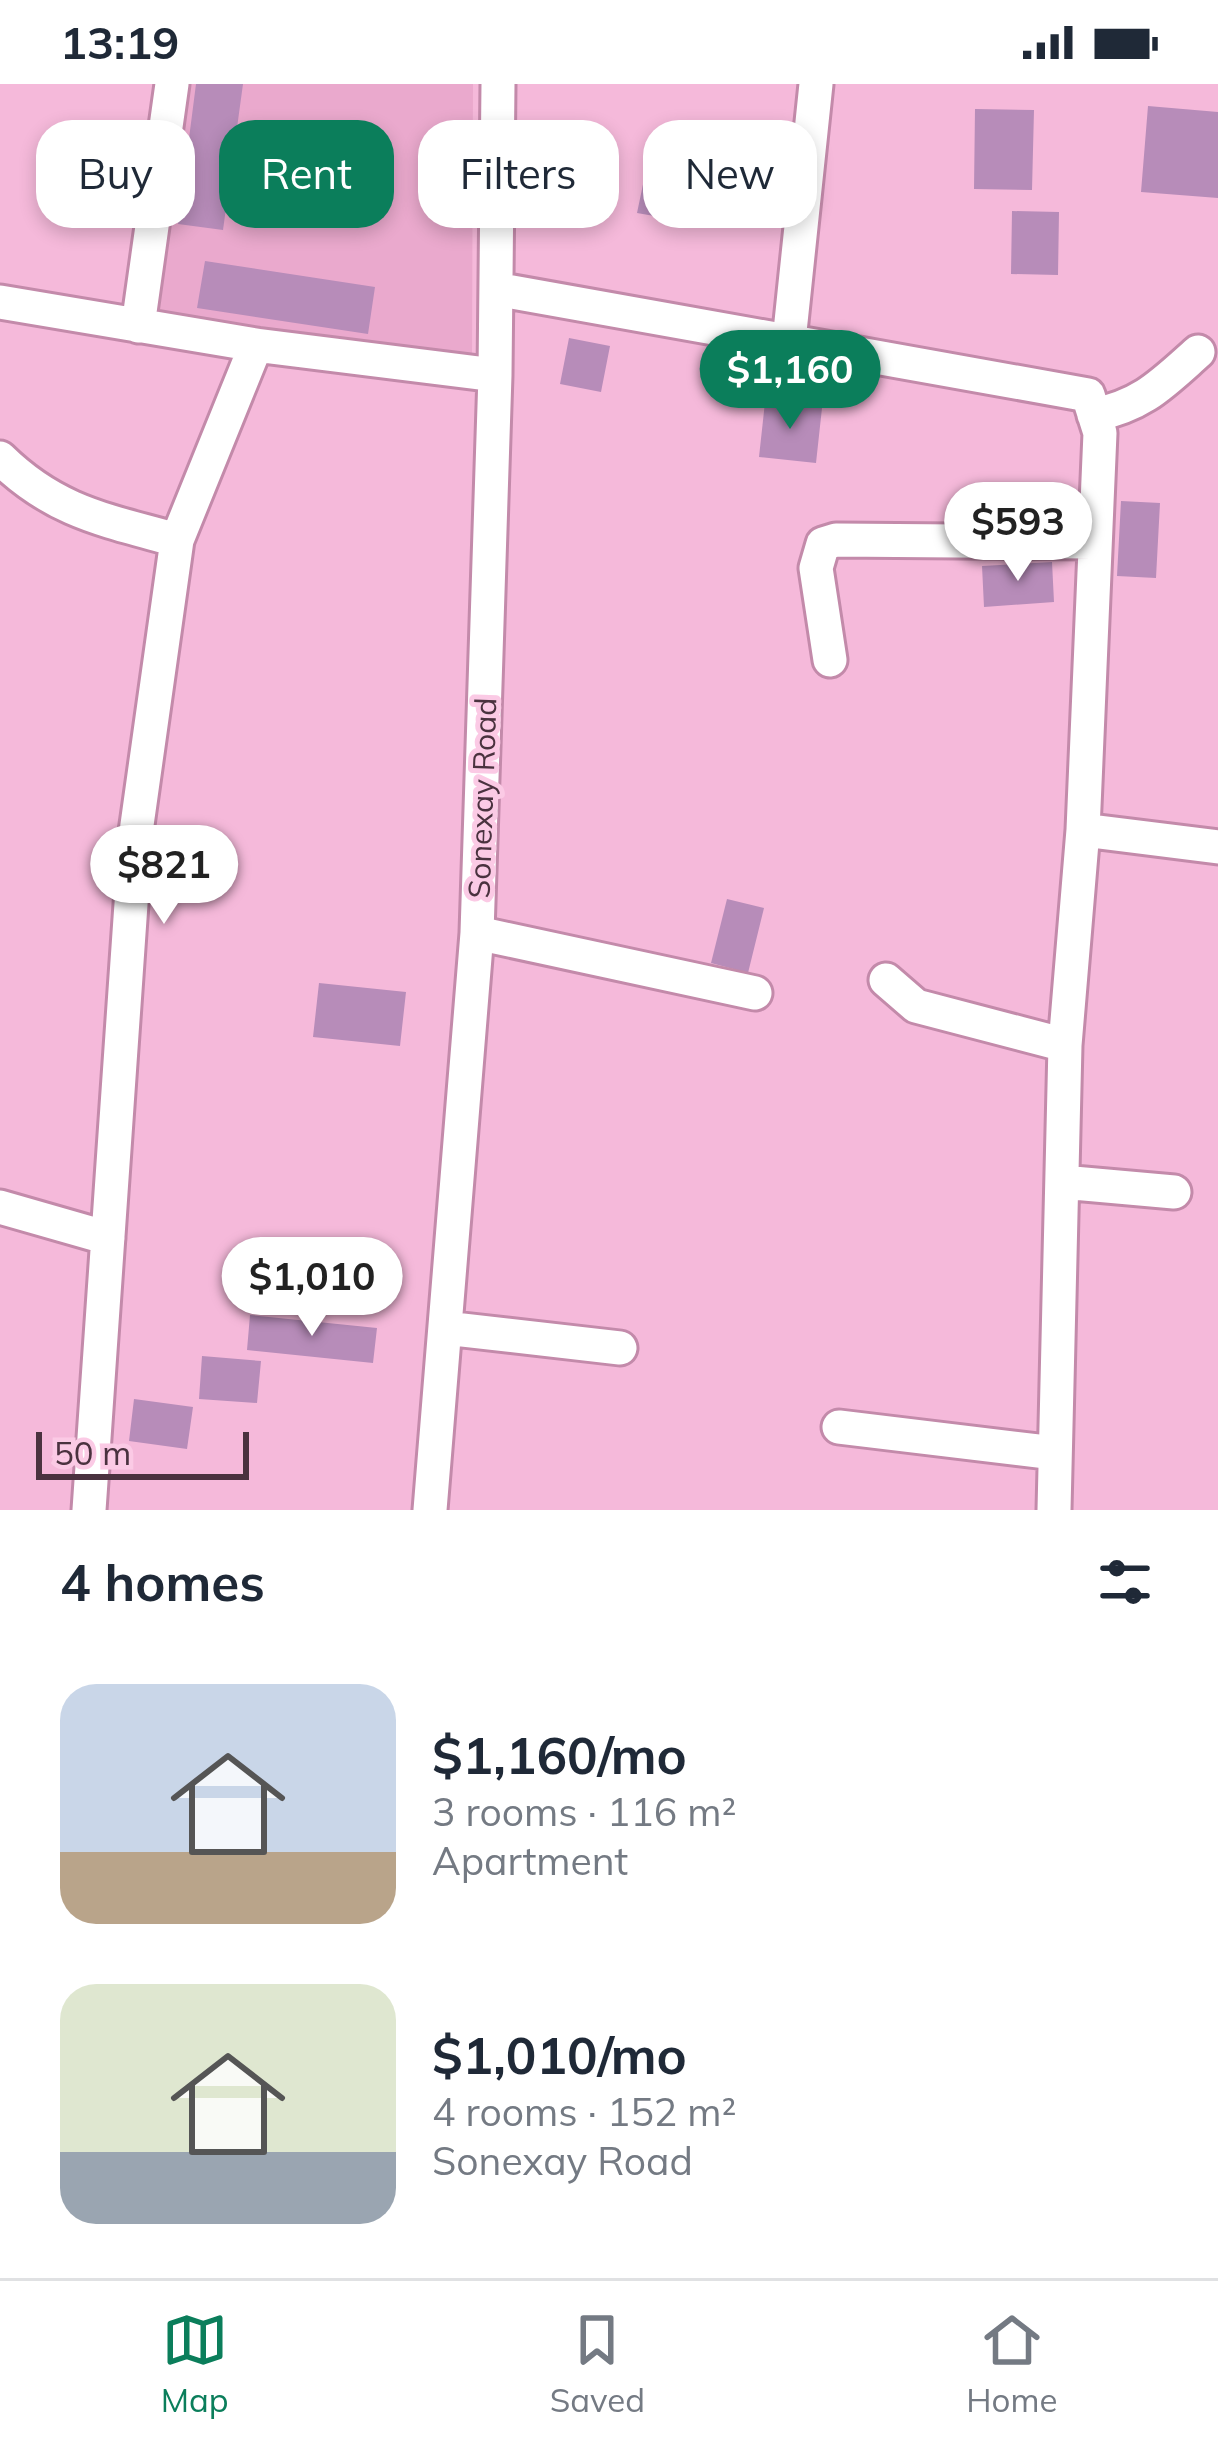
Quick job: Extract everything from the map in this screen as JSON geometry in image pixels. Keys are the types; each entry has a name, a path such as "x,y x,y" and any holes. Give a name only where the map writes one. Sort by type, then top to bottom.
{"street":[{"path":"138,326 172,84"},
{"name":"Sonexay Road","path":"430,1510 477,933 495,375 498,84"},
{"path":"790,340 816,84"},
{"path":"496,289 1088,395 1100,433 1083,830 1065,1046 1054,1510"},
{"path":"0,302 256,345 495,375"},
{"path":"89,1510 136,832 177,540 256,345"},
{"path":"1094,415 1126,408 1151,394 1198,352"},
{"path":"0,458 26,483 70,509 177,540"},
{"path":"830,660 816,568 823,544 836,540 1094,542"},
{"path":"1083,830 1218,847"},
{"path":"477,933 755,993"},
{"path":"886,980 916,1006 1065,1046"},
{"path":"1062,1182 1174,1192"},
{"path":"0,1207 108,1238"},
{"path":"445,1328 620,1348"},
{"path":"839,1427 1055,1453"}],"shaded area":[{"path":"187,84 473,84 473,120 418,120 418,228 472,228 472,359 154,311 166,228 195,228 195,120 182,120"}],"building":[{"path":"196,84 243,84 238,120 219,120 219,228 223,230 195,226 195,120 191,120"},
{"path":"1148,106 1218,112 1218,198 1141,192"},
{"path":"975,109 1034,110 1032,190 974,189"},
{"path":"1012,211 1059,212 1058,275 1011,274"},
{"path":"205,261 375,287 368,334 197,308"},
{"path":"569,338 610,346 601,392 560,384"},
{"path":"765,402 822,408 816,463 759,457"},
{"path":"1121,501 1160,503 1156,578 1117,576"},
{"path":"1052,562 1054,602 984,607 982,566"},
{"path":"727,899 764,908 748,973 711,963"},
{"path":"319,983 406,992 400,1046 313,1037"},
{"path":"250,1315 377,1328 373,1363 247,1350"},
{"path":"202,1356 261,1361 257,1403 199,1399"},
{"path":"134,1399 193,1407 187,1449 129,1441"}]}
